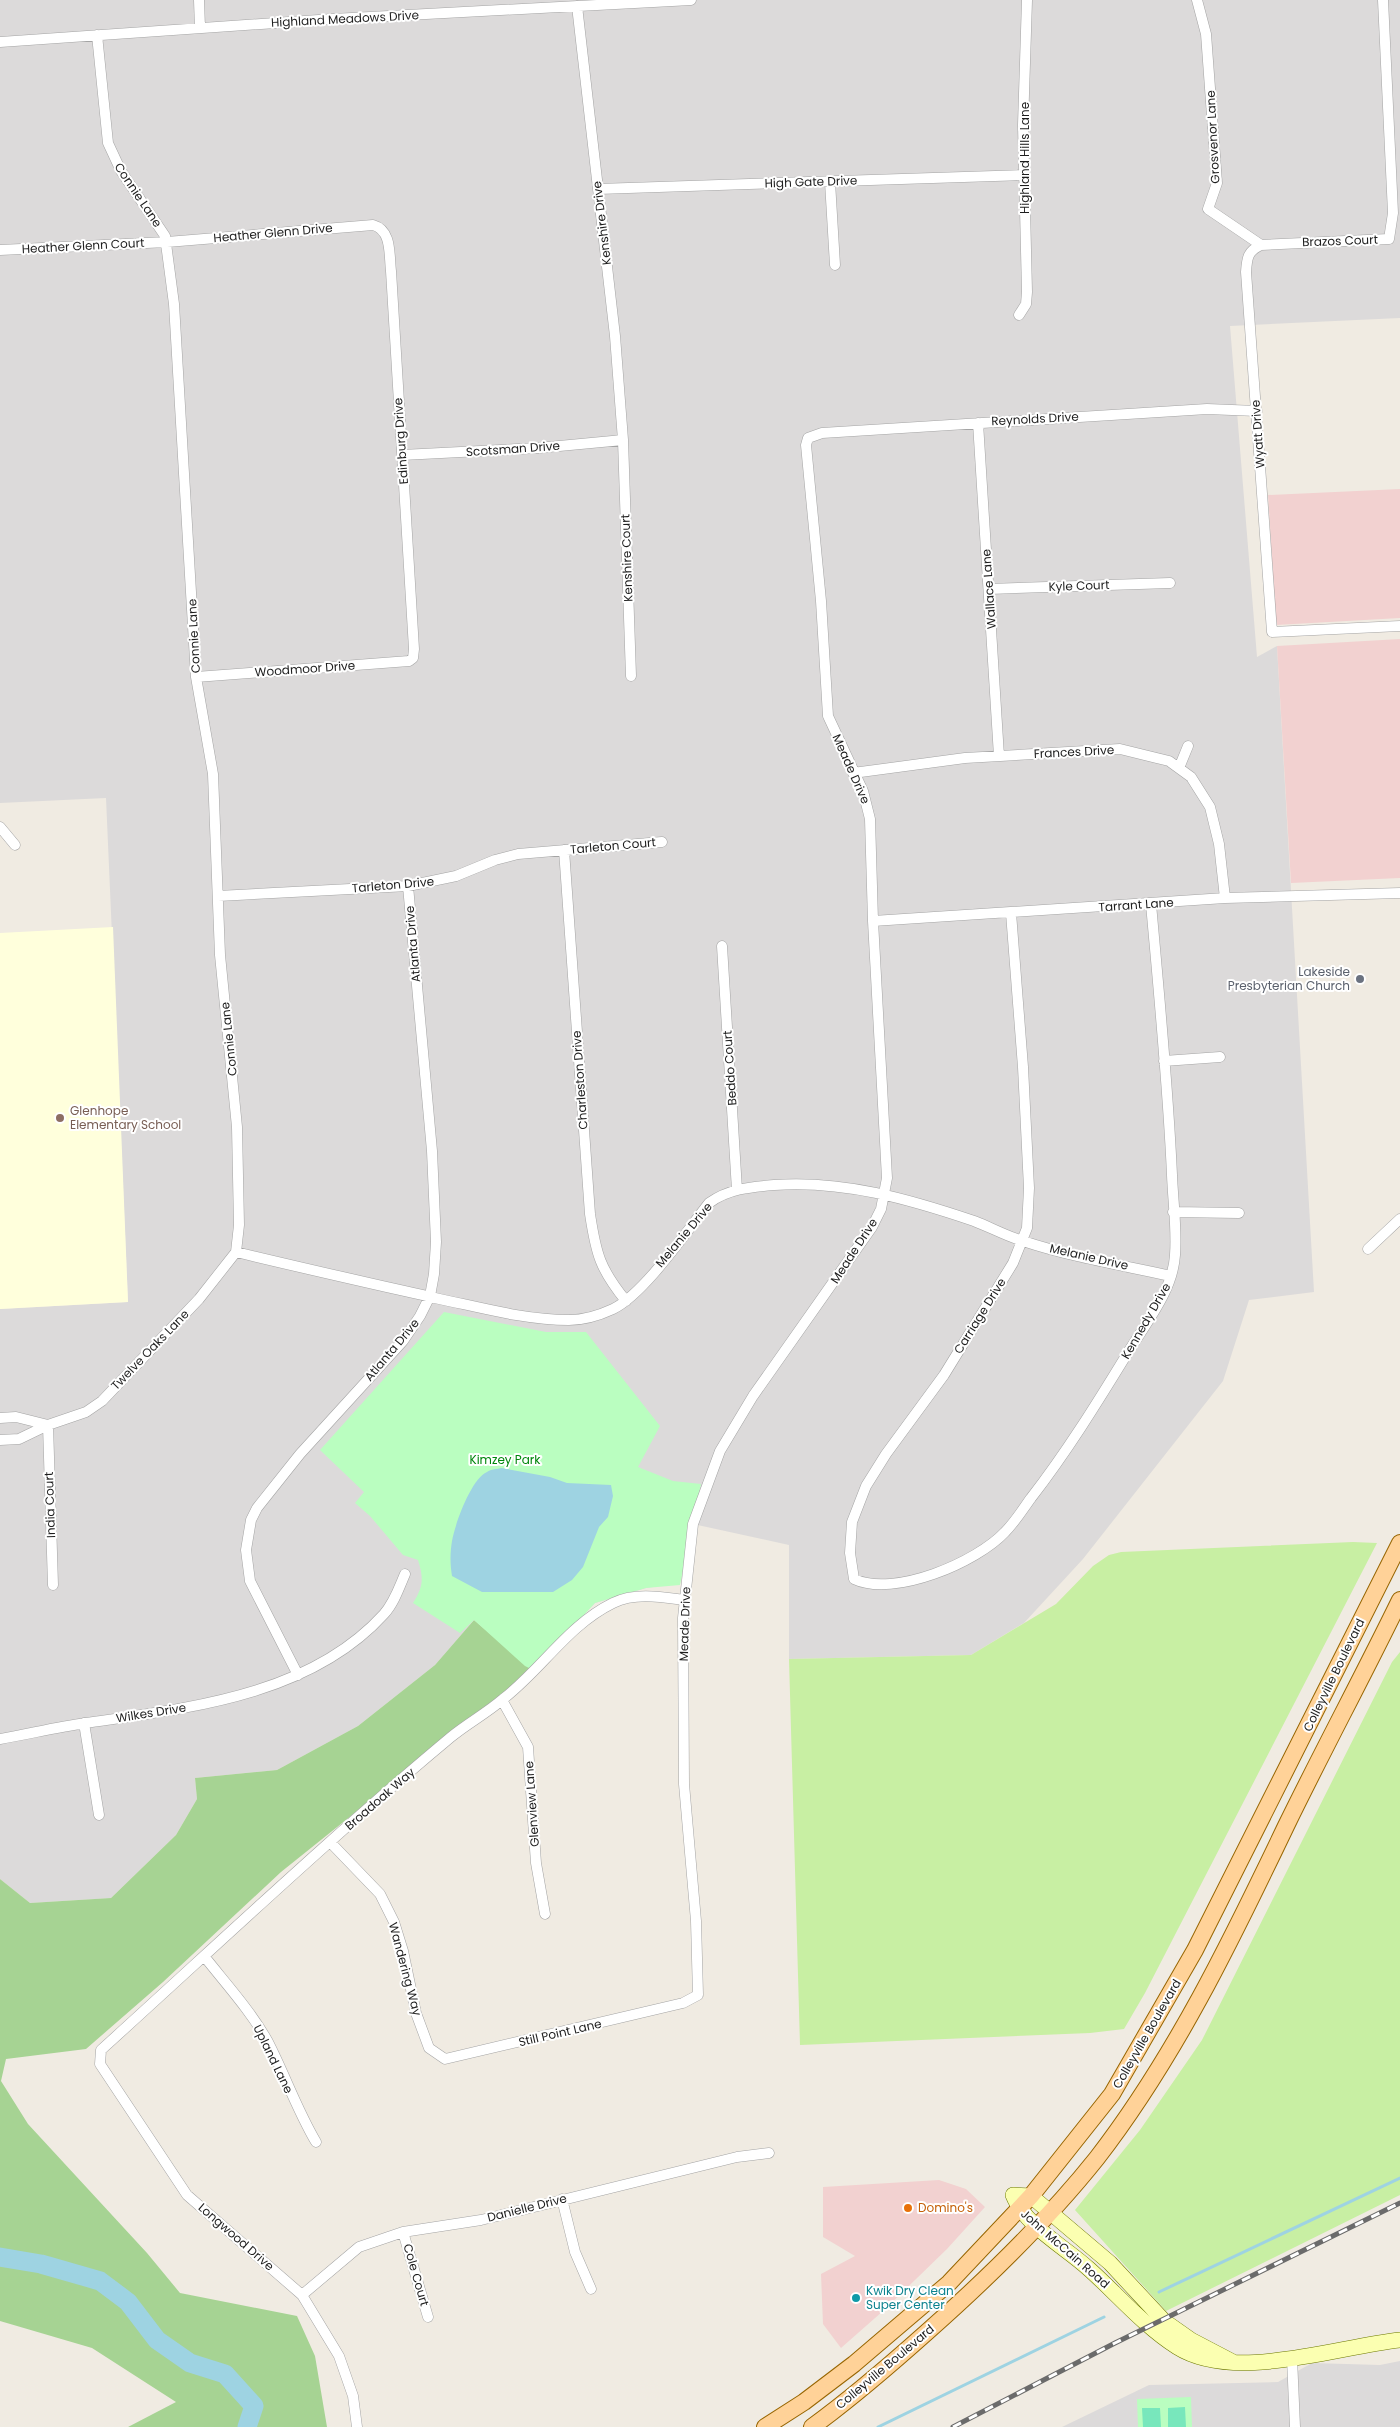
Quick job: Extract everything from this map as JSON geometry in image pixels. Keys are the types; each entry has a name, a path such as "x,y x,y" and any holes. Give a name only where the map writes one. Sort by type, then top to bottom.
{"main road":[{"name":"Colleyville Boulevard","path":"765,2427 854,2364 949,2283 1031,2196 1106,2101 1134,2058 1196,1950 1400,1543"},
{"name":"Colleyville Boulevard","path":"812,2427 913,2344 974,2290 1039,2228 1098,2156 1160,2067 1180,2034 1243,1917 1307,1784 1400,1600"},
{"path":"1286,1773 1307,1784"},
{"name":"John McCain Road","path":"1031,2196 1110,2263 1164,2321 1200,2346 1233,2362"},
{"name":"John McCain Road","path":"1018,2208 1039,2228 1068,2250 1150,2326 1177,2347 1217,2363 1265,2363 1400,2340"}],"street":[{"path":"199,0 200,28"},
{"name":"Highland Meadows Drive","path":"0,42 200,28 691,0"},
{"name":"Highland Hills Lane","path":"1019,315 1026,304 1027,292 1024,175 1027,0"},
{"name":"Grosvenor Lane","path":"1197,0 1206,34 1217,183 1208,209 1261,245"},
{"name":"Brazos Court","path":"1261,245 1389,239 1393,213 1395,149 1383,0"},
{"name":"Kenshire Drive","path":"577,6 615,336 623,440"},
{"name":"Connie Lane","path":"98,35 110,149 121,170 159,225 166,242 174,304 196,677 213,774 220,955 237,1128 239,1225 236,1252"},
{"name":"High Gate Drive","path":"598,189 1024,175"},
{"path":"830,182 836,265"},
{"name":"Heather Glenn Drive","path":"166,242 373,225 379,227"},
{"name":"Edinburg Drive","path":"379,227 385,232 391,271 414,640 413,658"},
{"name":"Heather Glenn Court","path":"0,250 166,242"},
{"name":"Wyatt Drive","path":"1261,245 1251,250 1247,258 1246,272 1272,632 1400,626"},
{"name":"Reynolds Drive","path":"814,434 1207,409 1257,412"},
{"name":"Wallace Lane","path":"978,423 999,756"},
{"name":"Meade Drive","path":"684,2003 698,1995 699,1983 684,1784 684,1600 693,1524 720,1451 753,1396 872,1227 881,1209 887,1178 873,921 870,818 863,791 828,716 821,601 806,445 808,438 814,434"},
{"name":"Scotsman Drive","path":"402,455 538,448 623,440"},
{"name":"Kenshire Court","path":"623,440 632,676"},
{"name":"Kyle Court","path":"989,590 1170,583"},
{"name":"Woodmoor Drive","path":"196,677 409,661 413,658"},
{"path":"1179,768 1188,746"},
{"name":"Frances Drive","path":"853,772 999,756 1120,749 1150,754 1169,761 1196,782 1210,807 1219,844 1225,898"},
{"path":"0,828 15,845"},
{"name":"Tarleton Court","path":"564,850 662,842"},
{"name":"Tarleton Drive","path":"218,896 408,886 456,876 496,860 518,854 564,850"},
{"name":"Charleston Drive","path":"564,850 590,1214 600,1264 608,1279 626,1301"},
{"name":"Atlanta Drive","path":"298,1675 250,1581 246,1550 251,1520 257,1508 300,1454 403,1342 430,1296 434,1274 436,1242 432,1151 408,886"},
{"name":"Tarrant Lane","path":"873,921 1011,914 1225,898 1400,893"},
{"name":"Kennedy Drive","path":"964,1561 989,1546 1005,1532 1048,1477 1154,1311 1171,1276 1175,1256 1173,1212 1164,1061 1151,904"},
{"name":"Carriage Drive","path":"964,1561 951,1569 932,1576 882,1584 861,1582 854,1579 852,1574 850,1553 852,1522 866,1486 886,1454 944,1375 1013,1263 1027,1228 1029,1188 1023,1067 1011,914"},
{"name":"Beddo Court","path":"722,946 737,1190"},
{"path":"1164,1061 1220,1057"},
{"name":"Melanie Drive","path":"236,1252 430,1296 541,1318 571,1320 593,1316 613,1309 626,1301 645,1283 709,1203 721,1195 737,1190 797,1183 846,1186 884,1194 974,1222 1022,1241 1171,1276"},
{"path":"1173,1212 1239,1213"},
{"path":"1368,1249 1400,1219"},
{"name":"Twelve Oaks Lane","path":"0,1440 19,1439 48,1425 86,1412 102,1401 199,1300 236,1252"},
{"path":"0,1418 16,1417 48,1425"},
{"name":"India Court","path":"48,1425 53,1584"},
{"name":"Wilkes Drive","path":"0,1740 84,1723 154,1714 234,1698 298,1675 348,1646 384,1614 393,1602 405,1574"},
{"name":"Broadoak Way","path":"100,2053 330,1842 453,1736 502,1700 560,1642 592,1614 616,1601 633,1597 652,1596 684,1600"},
{"name":"Glenview Lane","path":"502,1700 528,1747 536,1863 545,1914"},
{"path":"84,1723 99,1815"},
{"name":"Wandering Way","path":"330,1842 380,1894 394,1922 403,1951 416,2013 429,2048 436,2055"},
{"name":"Upland Lane","path":"204,1956 251,2015 268,2042 302,2119 316,2142"},
{"name":"Still Point Lane","path":"436,2055 444,2059 451,2058 684,2003"},
{"name":"Longwood Drive","path":"100,2053 100,2064 187,2195 302,2295 340,2356 353,2396 357,2427"},
{"name":"Danielle Drive","path":"302,2295 359,2247 403,2232 481,2220 737,2157 769,2153"},
{"path":"562,2199 575,2252 591,2289"},
{"name":"Cole Court","path":"403,2232 428,2317"},
{"path":"1292,2358 1295,2427"}],"shaded area":[{"path":"0,0 1400,0 1400,318 1230,326 1257,657 1277,646 1314,1292 1249,1300 1223,1381 1083,1559 1024,1623 971,1655 789,1659 789,1545 693,1524 676,1583 646,1588 595,1603 553,1646 474,1620 435,1665 358,1726 277,1770 195,1778 197,1799 176,1835 111,1898 30,1903 0,1879 0,1309 128,1302 106,798 0,803"},
{"path":"1400,489 1400,618 1276,625 1268,495"},
{"path":"1400,639 1400,878 1291,883 1277,646"},
{"name":"Glenhope Elementary School","path":"113,927 128,1302 0,1309 0,933"},
{"path":"939,2180 966,2189 985,2207 947,2249 883,2311 841,2348 823,2324 821,2274 855,2256 823,2237 823,2187"},
{"path":"1400,2361 1400,2427 1062,2427 1149,2385 1278,2382 1312,2363 1380,2365"}],"green space":[{"name":"Kimzey Park","path":"444,1312 546,1332 586,1332 660,1426 638,1467 673,1481 701,1484 680,1585 646,1588 595,1603 533,1670 525,1666 474,1620 460,1633 413,1603 422,1583 418,1560 403,1555 370,1516 355,1503 364,1492 320,1450"},
{"path":"1353,1542 1377,1543 1145,1993 1124,2029 1090,2033 800,2045 789,1659 971,1655 1056,1604 1093,1566 1109,1555 1121,1552"},
{"path":"474,1620 533,1670 281,1872 163,1982 86,2049 6,2059 1,2081 28,2124 147,2253 180,2293 297,2316 315,2356 327,2427 128,2427 176,2402 92,2348 0,2321 0,1879 30,1903 111,1898 176,1835 197,1799 195,1778 277,1770 358,1726 435,1665"},
{"path":"1400,1652 1400,2195 1166,2311 1075,2210 1140,2130 1202,2040 1392,1662"},
{"path":"1191,2397 1192,2427 1138,2427 1137,2399"},
{"path":"1185,2407 1186,2427 1168,2427 1168,2408"},
{"path":"1142,2408 1160,2408 1161,2427 1143,2427"}],"water":[{"path":"502,1468 550,1477 567,1483 611,1485 613,1496 608,1517 599,1527 583,1567 572,1580 553,1592 482,1592 452,1576 450,1558 452,1541 456,1524 470,1492 481,1476 490,1470"}],"waterway":[{"path":"1159,2292 1400,2178"},
{"path":"0,2257 41,2264 100,2281 128,2302 157,2340 190,2363 225,2374 254,2406 247,2427"},
{"path":"878,2427 1104,2317"}],"railway":[{"path":"953,2427 1115,2343 1400,2203"}],"place":[{"name":"Lakeside Presbyterian Church","path":"1360,979"},
{"name":"Glenhope Elementary School","path":"60,1118"},
{"name":"Domino's","path":"908,2208"},
{"name":"Kwik Dry Clean Super Center","path":"856,2298"}]}
